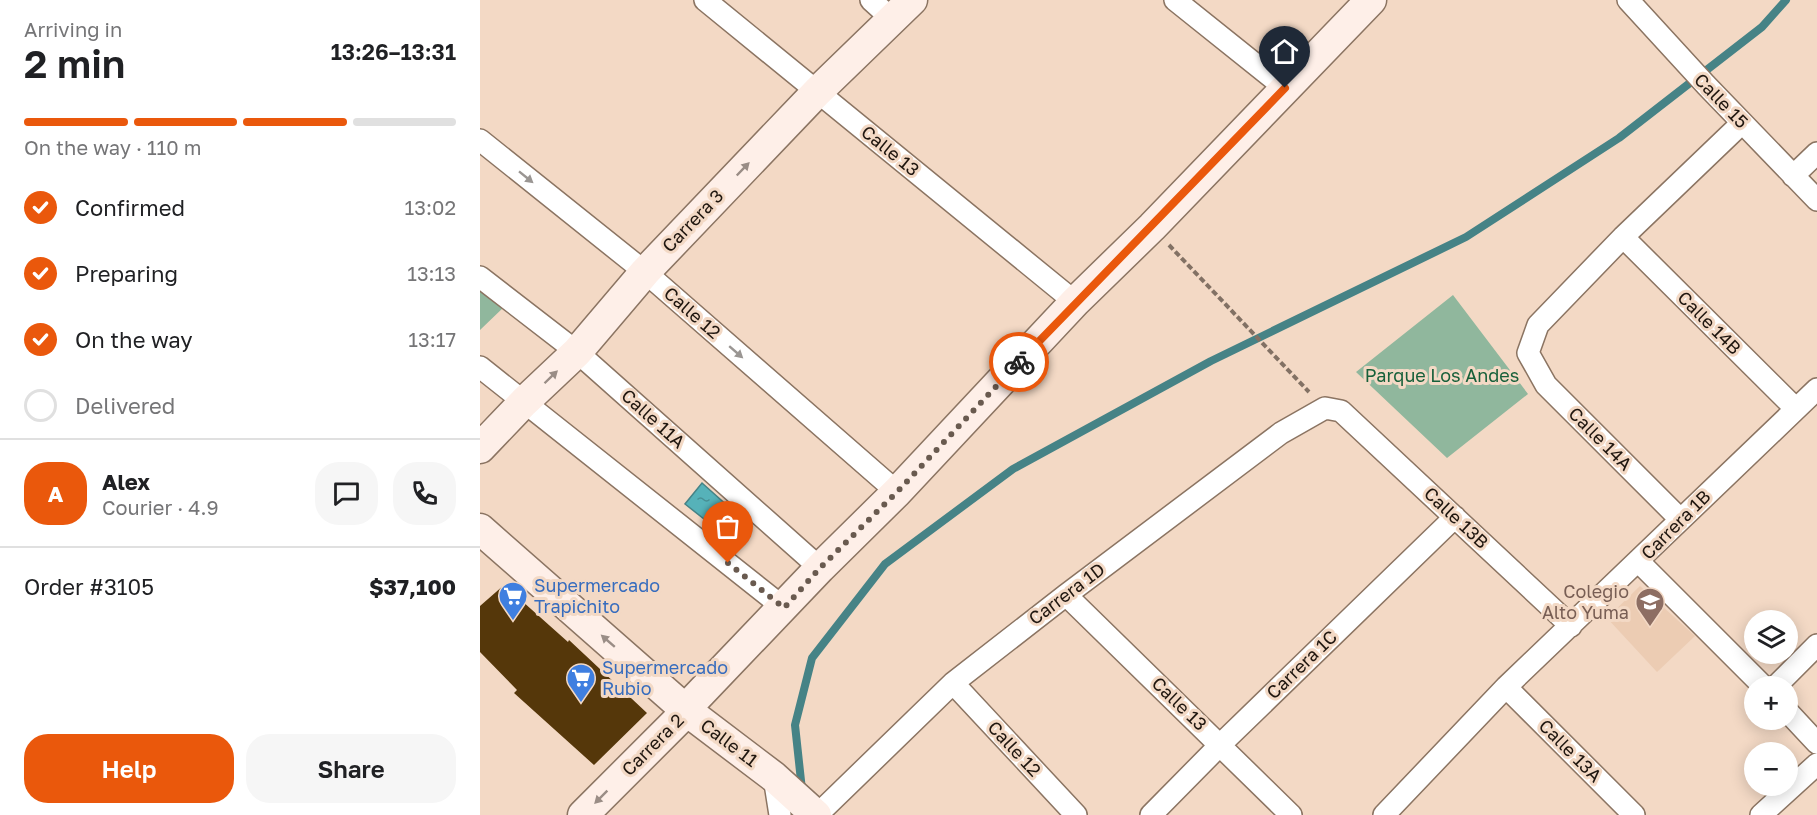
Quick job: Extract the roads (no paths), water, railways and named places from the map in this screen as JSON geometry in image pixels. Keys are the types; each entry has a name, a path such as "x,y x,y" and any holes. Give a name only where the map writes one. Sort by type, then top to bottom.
{"main road":[{"name":"Carrera 2","path":"583,815 687,711 693,701 820,568 897,492 1075,302 1152,227 1371,0"},
{"name":"Carrera 3","path":"480,448 577,352 645,272 818,92 903,10"},
{"name":"Calle 11","path":"480,529 687,711 778,781 805,813"}],"street":[{"name":"Calle 13","path":"705,0 1075,302"},
{"path":"871,0 903,10"},
{"path":"1175,0 1285,88"},
{"name":"Calle 15","path":"1628,0 1817,200"},
{"path":"1623,237 1742,123"},
{"name":"Calle 12","path":"480,140 645,272 897,492"},
{"path":"1793,176 1817,153"},
{"name":"Calle 14A","path":"1623,237 1538,325 1528,353 1546,385 1680,519"},
{"name":"Calle 14B","path":"1623,237 1796,409"},
{"name":"Calle 11A","path":"480,277 577,352 820,568"},
{"path":"480,367 784,608"},
{"name":"Carrera 1B","path":"1384,815 1506,687 1817,389"},
{"name":"Calle 13B","path":"1333,409 1455,517 1571,626"},
{"name":"Carrera 1D","path":"805,813 952,684 1066,595 1281,433 1333,409"},
{"name":"Carrera 1C","path":"1151,815 1455,517"},
{"path":"1639,562 1753,676"},
{"name":"Calle 13","path":"1066,595 1221,744 1291,815"},
{"path":"1786,676 1817,645"},
{"name":"Calle 12","path":"952,684 1076,815"},
{"name":"Calle 13A","path":"1506,687 1634,815"},
{"path":"1798,723 1817,743"},
{"path":"1761,815 1817,764"}],"water":[{"path":"702,483 739,516 723,534 685,504"}],"waterway":[{"path":"802,790 795,725 812,658 885,564 1013,469 1211,361 1466,237 1619,138 1762,27 1786,0"}],"place":[{"name":"Supermercado Trapichito","path":"513,622"},
{"name":"Colegio Alto Yuma","path":"1650,628"},
{"name":"Supermercado Rubio","path":"581,704"}],"park label":[{"name":"Parque Los Andes","path":"1442,376"}]}
